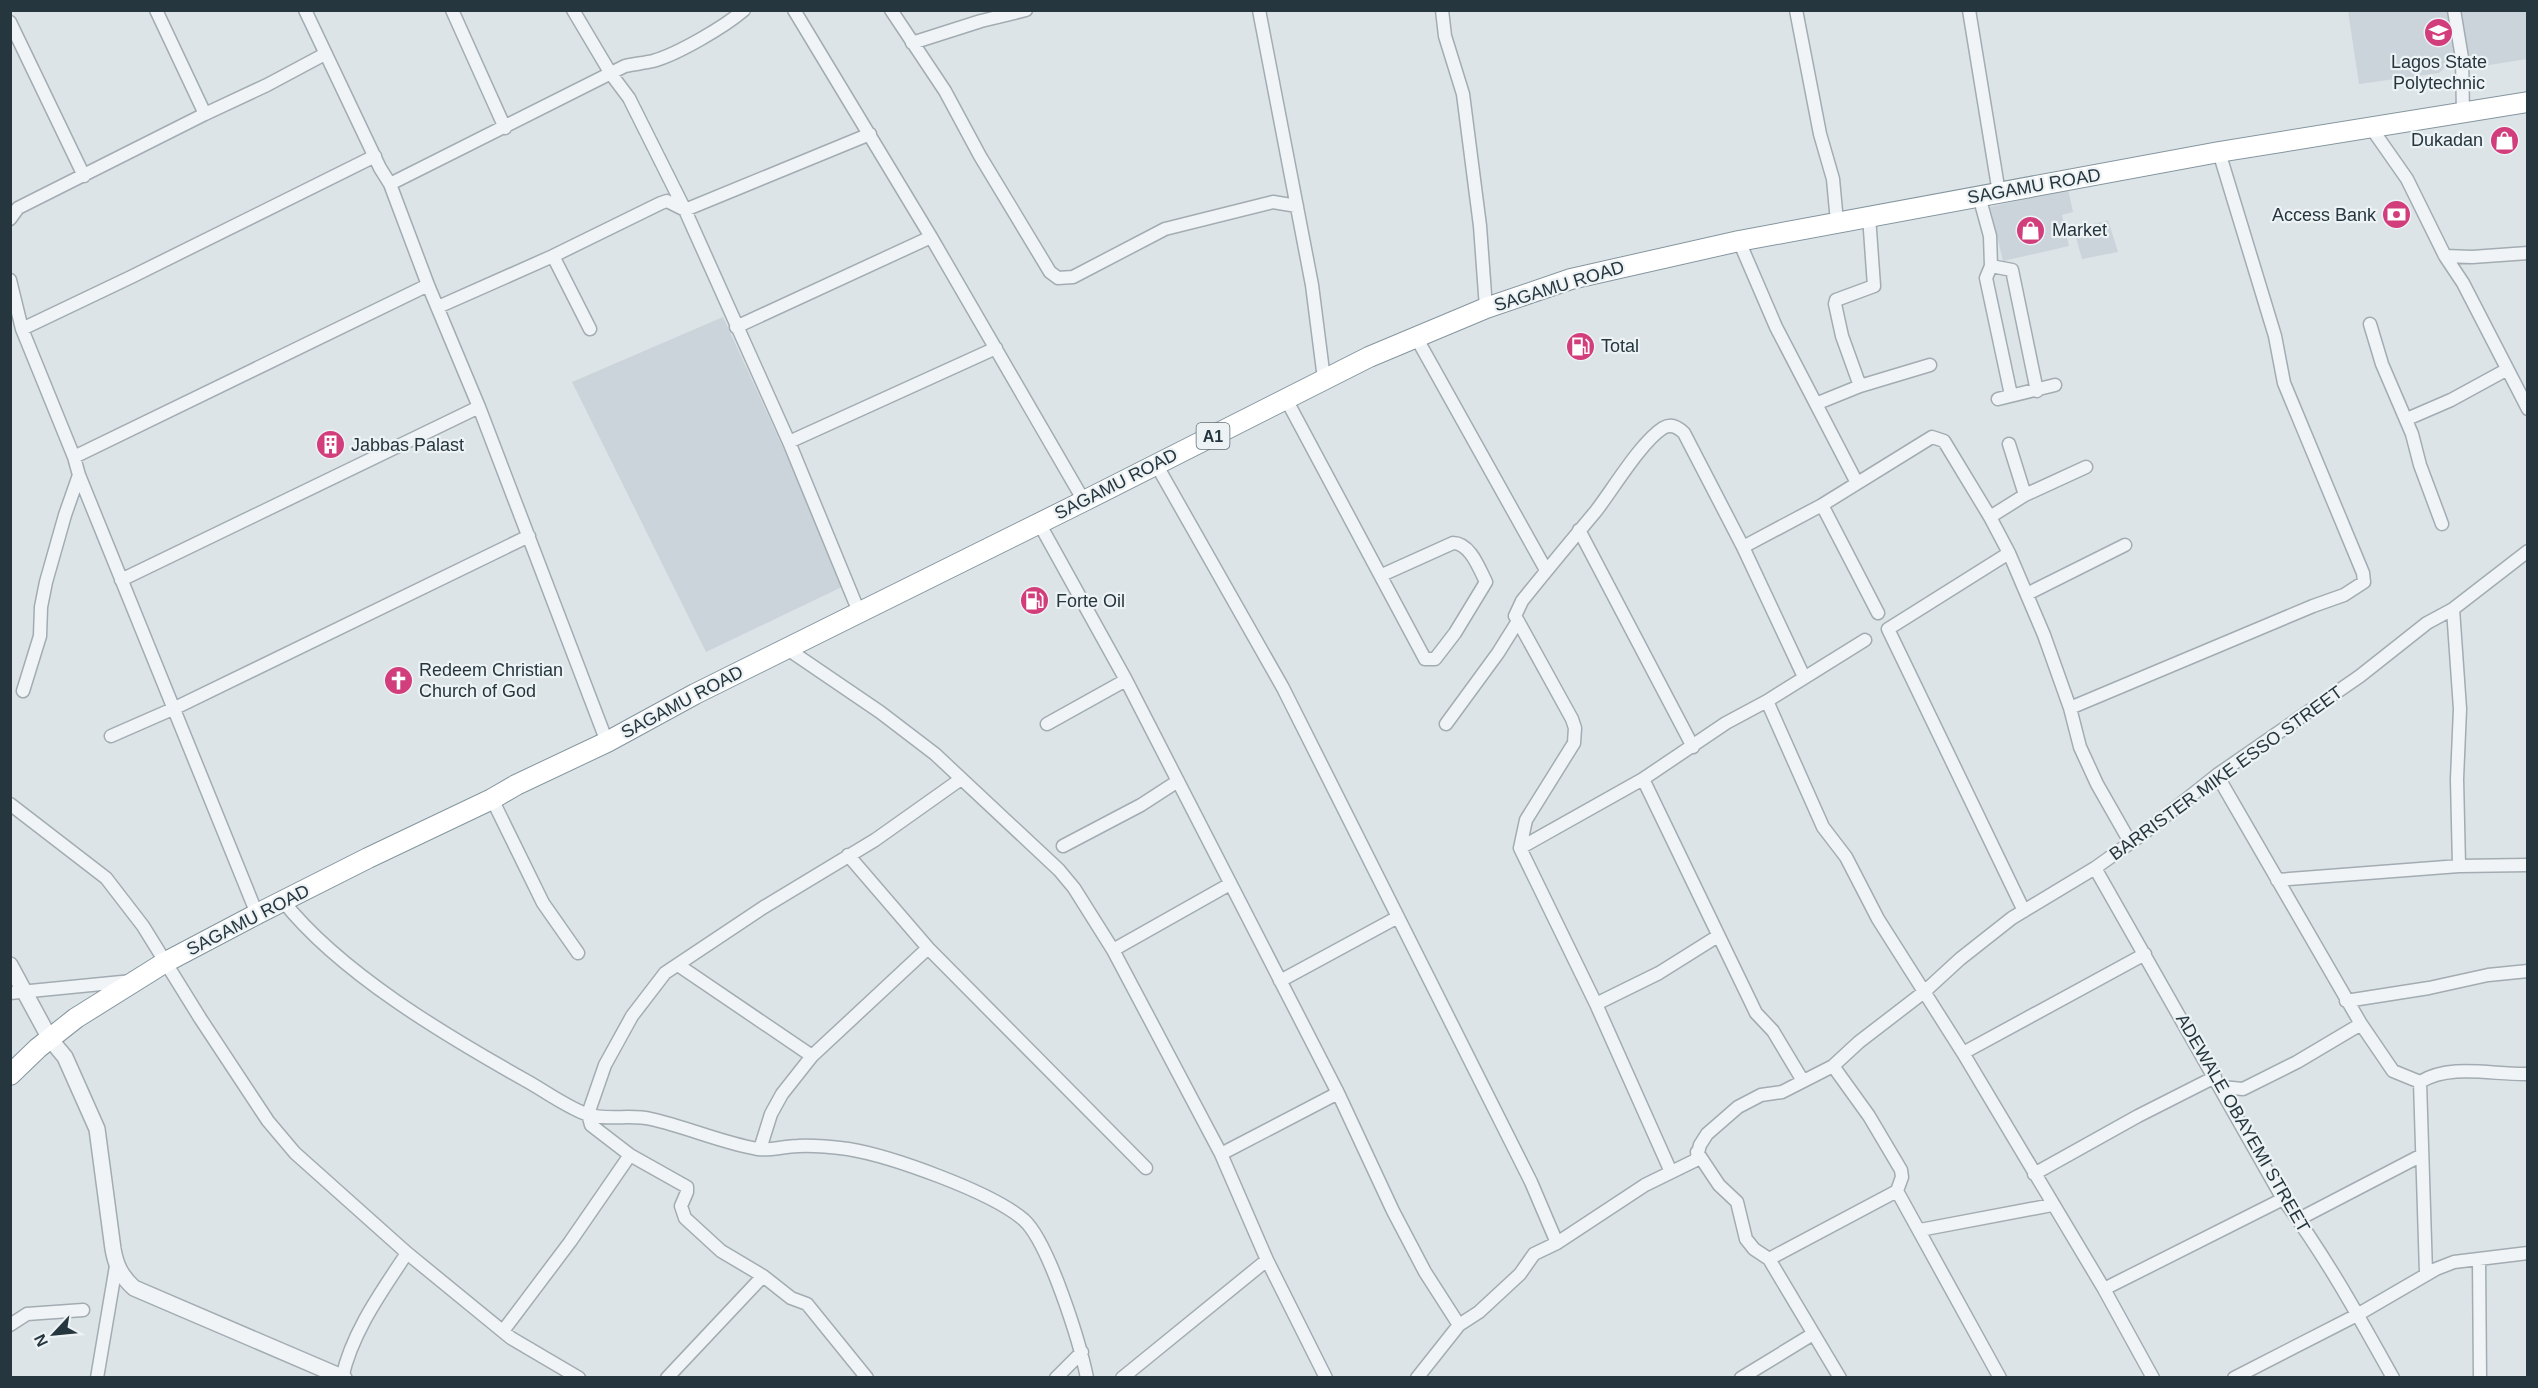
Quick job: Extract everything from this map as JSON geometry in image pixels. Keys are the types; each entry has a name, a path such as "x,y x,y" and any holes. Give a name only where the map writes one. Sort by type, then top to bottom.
{"highway":[{"name":"SAGAMU ROAD","path":"10,1075 76,1018 164,963 257,914 492,799 516,784 608,742 786,648 1324,379 1369,357 1486,308 1571,279 1739,241 2219,152 2528,102"}],"street":[{"path":"156,10 204,114"},
{"path":"305,10 390,184 608,742"},
{"path":"452,10 505,128"},
{"path":"573,10 611,74 629,98 685,210 789,442 859,612"},
{"path":"390,184 625,66 653,61 672,52 729,23 744,10"},
{"path":"794,10 931,237 1084,501"},
{"path":"891,10 945,91 980,156 1050,272 1058,278 1073,278 1133,244 1165,229 1273,202 1297,206"},
{"path":"912,43 980,16 1026,10"},
{"path":"1259,10 1312,285 1324,379"},
{"path":"1443,10 1444,36 1463,94 1480,226 1486,308"},
{"path":"1796,10 1820,134 1833,179 1837,222"},
{"path":"1969,10 1999,193"},
{"path":"2454,10 2462,58 2463,113"},
{"path":"10,22 84,176"},
{"path":"10,219 18,208 325,54"},
{"path":"2372,129 2407,179 2445,256 2463,283 2528,409"},
{"path":"685,210 870,134"},
{"path":"2070,708 2344,595 2364,582 2363,573 2284,383 2280,356 2268,313 2219,152"},
{"path":"22,328 131,277 375,156"},
{"path":"1273,202 1293,185"},
{"path":"1979,196 1990,236 1991,266 1986,278 2011,395"},
{"path":"438,307 553,256 668,201 685,210"},
{"path":"1860,386 1842,336 1835,304 1836,300 1842,297 1874,286 1869,216"},
{"path":"736,327 931,237"},
{"path":"1739,241 1776,327 1818,403 1857,483"},
{"path":"2445,256 2472,257 2528,253"},
{"path":"553,256 590,329"},
{"path":"1991,266 2012,270 2037,391"},
{"path":"10,280 22,328 74,457 79,475 175,708 211,806 257,914"},
{"path":"74,457 428,285"},
{"path":"2370,324 2382,364 2407,419 2420,465 2442,524"},
{"path":"1416,337 1546,570"},
{"path":"789,442 996,348"},
{"path":"1818,403 1860,386 1930,365"},
{"path":"2407,419 2451,400 2506,370"},
{"path":"1998,399 2055,385"},
{"path":"1286,399 1425,659 1435,659 1455,633 1486,582 1467,549 1461,543 1453,543 1382,575"},
{"path":"121,580 479,407"},
{"path":"1417,1377 1459,1326 1479,1312 1520,1274 1534,1254 1557,1243 1645,1185 1671,1172 1596,1004 1520,848 1526,820 1575,743 1576,735 1572,719 1515,616 1517,609 1546,570 1635,458 1665,426 1677,426 1684,433 1743,547 1804,677"},
{"path":"1743,547 1822,505 1932,437 1940,439 1947,446 1990,517 2008,553 2027,594 2070,708 2080,747 2097,784 2130,842"},
{"path":"2009,444 2025,495"},
{"path":"1156,464 1283,688 1531,1182 1557,1243"},
{"path":"1990,517 2025,495 2086,467"},
{"path":"23,691 40,636 41,607 46,582 64,515 79,475"},
{"path":"1822,505 1878,613"},
{"path":"1039,522 1126,680 1178,781 1338,1093 1393,1211 1425,1272 1459,1326"},
{"path":"1579,530 1693,747"},
{"path":"111,736 175,708 529,536"},
{"path":"2027,594 2125,545"},
{"name":"BARRISTER MIKE ESSO STREET","path":"1671,1172 1696,1161 1697,1152 1707,1134 1738,1107 1761,1095 1782,1092 1833,1066 1859,1042 1924,992 1960,959 2024,911 2095,868 2217,775 2360,676 2427,623 2453,609 2528,551"},
{"path":"2008,553 1888,629 2024,911"},
{"path":"2453,609 2460,709 2457,779 2458,866"},
{"path":"1446,724 1518,621"},
{"path":"1520,848 1643,779 1726,723 1767,701 1865,640"},
{"path":"786,648 880,712 935,754 1059,870 1074,888 1113,950 1221,1154 1267,1260 1326,1377"},
{"path":"1047,724 1126,680"},
{"path":"1767,701 1823,827 1846,856 1878,919 1963,1053 2104,1289 2153,1377"},
{"path":"2217,775 2346,1001 2393,1071 2420,1082 2441,1074 2465,1072 2528,1074"},
{"path":"867,1377 807,1304 791,1298 763,1276 721,1251 685,1218 681,1206 687,1187 630,1155 597,1132 591,1125 588,1114 605,1065 632,1016 665,974 764,907 875,840 961,779"},
{"path":"1643,779 1756,1013 1773,1031 1803,1081"},
{"path":"1063,846 1141,805 1178,781"},
{"path":"492,799 543,903 578,953"},
{"path":"10,804 106,878 143,926 164,963 252,1098 287,1145 407,1253 503,1331 579,1377"},
{"path":"848,855 896,914 928,948 1146,1168"},
{"path":"2277,880 2458,866 2528,865"},
{"name":"ADEWALE OBAYEMI STREET","path":"2095,868 2283,1199 2299,1219 2393,1377"},
{"path":"1113,950 1230,884"},
{"path":"283,902 315,936 376,986 473,1051 588,1114 648,1118 760,1149 799,1146 848,1149 887,1159 975,1191 998,1203 1025,1221 1038,1239 1082,1352 1087,1377"},
{"path":"1280,981 1398,917"},
{"path":"1596,1004 1659,973 1718,936"},
{"path":"760,1149 771,1114 782,1094 812,1056 928,948"},
{"path":"1963,1053 2145,954"},
{"path":"10,965 18,991 65,1057 97,1129 116,1266 97,1377"},
{"path":"678,965 812,1056"},
{"path":"2346,1001 2429,988 2488,975 2528,971"},
{"path":"18,991 135,980"},
{"path":"2034,1174 2138,1116 2218,1082 2243,1089 2297,1062 2361,1024"},
{"path":"1769,1259 1897,1191 1902,1177 1901,1170 1869,1116 1833,1066"},
{"path":"2420,1082 2426,1273"},
{"path":"2236,1113 2243,1089"},
{"path":"1221,1154 1338,1093"},
{"path":"1697,1152 1719,1185 1737,1202 1746,1239 1754,1249 1769,1259 1840,1377"},
{"path":"503,1331 570,1242 630,1155"},
{"path":"2299,1219 2422,1155"},
{"path":"1897,1191 2000,1377"},
{"path":"2104,1289 2283,1199"},
{"path":"1920,1230 2052,1204"},
{"path":"116,1266 124,1280 134,1287 343,1377 375,1301 407,1253"},
{"path":"2234,1377 2357,1315 2426,1273 2454,1262 2528,1253"},
{"path":"2479,1259 2480,1377"},
{"path":"1122,1377 1267,1260"},
{"path":"667,1377 763,1276"},
{"path":"10,1325 27,1314 82,1310"},
{"path":"1741,1377 1813,1334"},
{"path":"1056,1377 1082,1352"}],"shaded area":[{"name":"Lagos State Polytechnic","path":"2348,11 2527,11 2527,59 2483,66 2471,56 2452,60 2439,73 2359,84"},
{"name":"Market","path":"2068,189 2073,212 2062,215 2069,246 2003,261 1990,207"},
{"path":"2108,220 2118,252 2082,259 2074,230"},
{"path":"723,317 846,585 706,652 572,382"}],"place":[{"name":"Lagos State Polytechnic","path":"2439,33"},
{"name":"Dukadan","path":"2504,140"},
{"name":"Access Bank","path":"2397,215"},
{"name":"Market","path":"2031,230"},
{"name":"Total","path":"1580,346"},
{"name":"Jabbas Palast","path":"330,445"},
{"name":"Forte Oil","path":"1035,601"},
{"name":"Redeem Christian Church of God","path":"398,680"}]}
